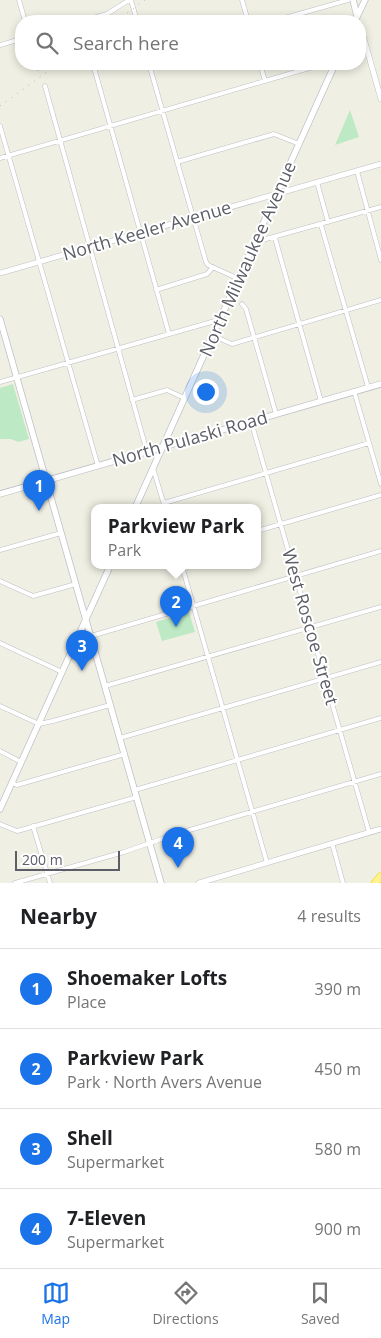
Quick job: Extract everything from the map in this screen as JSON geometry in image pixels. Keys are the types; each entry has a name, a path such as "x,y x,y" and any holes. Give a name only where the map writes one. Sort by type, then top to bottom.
{"highway":[{"path":"375,883 381,876"}],"main road":[{"path":"353,0 357,15"},
{"path":"360,15 364,0"},
{"name":"North Milwaukee Avenue","path":"137,504 220,323 332,70"},
{"path":"0,319 161,883"},
{"name":"North Pulaski Road","path":"0,494 381,384"},
{"path":"0,809 2,798 12,782 109,569"}],"street":[{"path":"19,0 23,15"},
{"path":"104,15 130,0 135,15"},
{"path":"242,0 246,15"},
{"path":"295,15 348,0"},
{"path":"0,45 15,41"},
{"path":"366,47 381,96"},
{"path":"95,70 142,232 169,334"},
{"path":"151,70 206,262 239,279"},
{"path":"262,70 265,81"},
{"path":"0,158 303,70"},
{"path":"45,86 147,452"},
{"path":"0,126 98,466"},
{"path":"177,162 274,134 299,144"},
{"name":"North Keeler Avenue","path":"0,273 381,164"},
{"path":"357,171 381,260"},
{"path":"316,182 328,222"},
{"path":"255,242 381,207"},
{"path":"321,224 368,387"},
{"path":"275,238 322,401"},
{"path":"156,290 207,274 213,267"},
{"path":"214,336 232,344 381,300"},
{"path":"242,304 246,309 276,414"},
{"path":"0,382 215,321 220,323"},
{"path":"132,400 167,390 184,398"},
{"path":"354,391 381,484"},
{"name":"West Roscoe Street","path":"252,421 369,832"},
{"path":"153,468 164,503 369,443"},
{"path":"261,530 381,495"},
{"path":"0,550 61,533"},
{"path":"91,636 381,551"},
{"path":"183,569 267,863"},
{"path":"0,581 33,596 76,584"},
{"path":"105,686 381,607"},
{"path":"0,643 62,672"},
{"path":"120,738 381,662"},
{"path":"0,706 39,724 110,704"},
{"path":"135,790 381,718"},
{"path":"0,751 21,762"},
{"path":"12,782 17,785 124,754"},
{"path":"16,883 381,774"},
{"path":"0,824 17,831 137,797"},
{"path":"33,826 50,883"},
{"path":"199,883 381,829"},
{"path":"332,843 343,883"}],"green space":[{"path":"350,110 359,137 335,145"},
{"path":"13,384 29,439 18,442 11,439 0,439 0,388"},
{"path":"189,612 195,632 162,641 156,622"}],"railway":[{"path":"124,15 145,0"},
{"path":"0,106 50,70"}],"place":[{"name":"Shoemaker Lofts","path":"39,511"},
{"name":"Parkview Park","path":"176,627"},
{"name":"Shell","path":"82,671"},
{"name":"7-Eleven","path":"178,868"}]}
